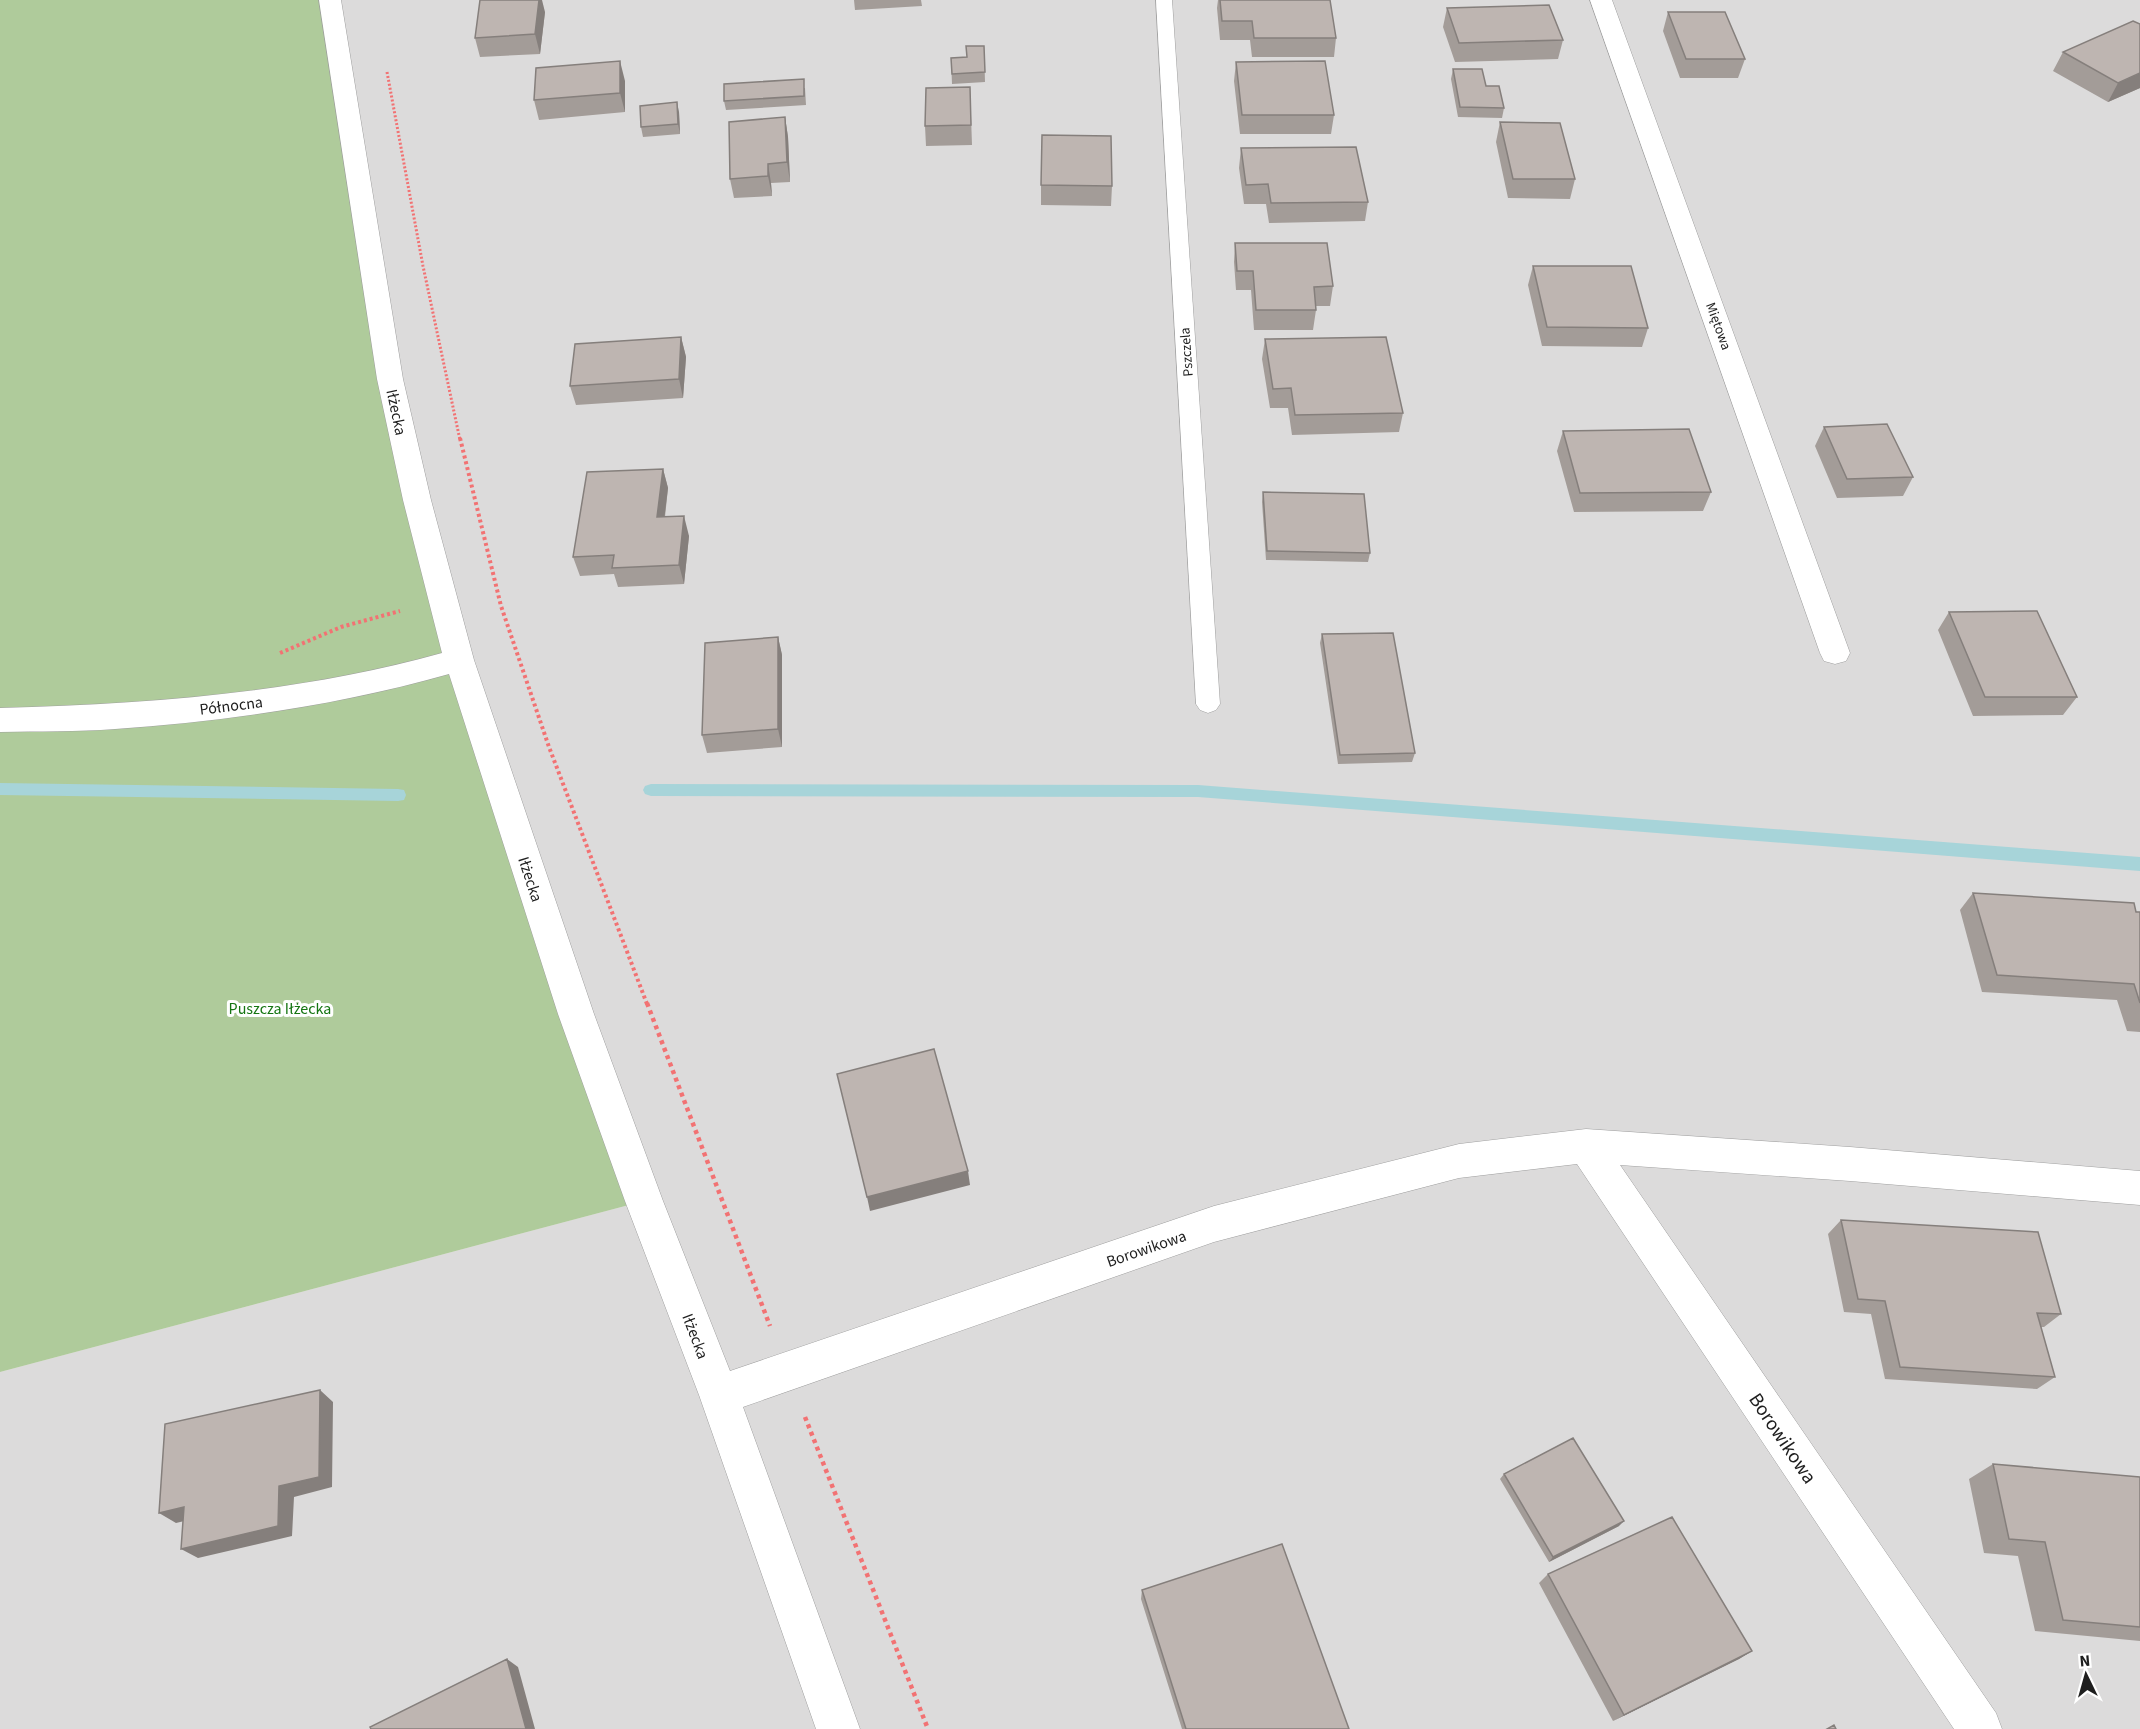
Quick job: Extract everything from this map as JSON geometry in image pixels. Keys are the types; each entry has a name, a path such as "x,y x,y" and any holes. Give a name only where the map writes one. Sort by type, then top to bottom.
{"street":[{"name":"Iłżecka","path":"330,0 390,379 417,500 459,660 576,1014 644,1201 719,1395 838,1729"},
{"name":"Miętowa","path":"1601,0 1835,653"},
{"name":"Północna","path":"0,720 114,717 228,706 383,681 459,660"},
{"name":"Borowikowa","path":"1586,1146 1980,1729"},
{"name":"Borowikowa","path":"719,1395 1214,1224 1459,1161 1586,1146 1850,1164 2140,1188"}],"lane":[{"name":"Pszczela","path":"1164,0 1209,704"}],"path":[{"path":"386,69 432,311 469,480 501,606 549,747 787,1373 928,1729"}],"shaded area":[{"path":"330,0 2140,0 2140,1729 0,1729 0,1372 644,1201 417,500"}],"green space":[{"name":"Puszcza Iłżecka","path":"0,0 330,0 417,500 644,1201 0,1372"}],"building":[{"path":"480,0 539,0 535,34 475,38"},
{"path":"1220,0 1330,0 1336,38 1254,38 1252,21 1222,21"},
{"path":"1549,5 1563,40 1459,43 1447,8"},
{"path":"1668,12 1725,12 1745,59 1686,59"},
{"path":"2133,21 2140,24 2140,73 2118,83 2063,52"},
{"path":"966,46 984,46 985,72 952,74 951,58 967,57"},
{"path":"620,61 620,93 534,100 536,68"},
{"path":"1325,61 1334,115 1242,115 1236,62"},
{"path":"1453,69 1482,69 1486,86 1499,86 1504,108 1460,107"},
{"path":"804,79 804,96 724,101 724,84"},
{"path":"970,87 971,125 925,126 926,88"},
{"path":"677,102 678,124 641,127 640,106"},
{"path":"785,117 787,162 768,164 768,176 730,179 729,122"},
{"path":"1500,122 1560,123 1575,179 1513,179"},
{"path":"1042,135 1111,136 1112,186 1041,185"},
{"path":"1356,147 1368,202 1271,203 1268,184 1246,185 1241,148"},
{"path":"1235,243 1327,243 1333,286 1314,287 1316,310 1256,310 1253,271 1237,271"},
{"path":"1533,266 1631,266 1648,328 1547,327"},
{"path":"681,337 679,379 570,386 575,344"},
{"path":"1386,337 1403,413 1295,415 1291,388 1273,389 1265,339"},
{"path":"1887,424 1913,477 1847,479 1824,427"},
{"path":"1689,429 1711,492 1580,493 1563,431"},
{"path":"663,469 657,517 684,516 679,565 612,568 614,555 573,557 587,472"},
{"path":"1263,492 1364,494 1370,553 1267,551"},
{"path":"2037,611 2077,697 1985,697 1949,612"},
{"path":"1393,633 1415,753 1340,755 1322,634"},
{"path":"778,637 778,729 702,735 705,643"},
{"path":"1973,893 2134,903 2136,912 2140,912 2140,1003 2134,984 1997,975"},
{"path":"934,1049 968,1171 867,1197 837,1074"},
{"path":"1841,1220 2038,1232 2061,1314 2037,1313 2055,1377 1900,1367 1885,1301 1858,1299"},
{"path":"320,1390 319,1477 279,1486 278,1526 181,1549 184,1507 159,1513 165,1424"},
{"path":"1573,1438 1624,1521 1553,1557 1504,1474"},
{"path":"1993,1464 2140,1477 2140,1627 2063,1620 2045,1542 2009,1539"},
{"path":"1672,1517 1752,1651 1624,1715 1548,1574"},
{"path":"1282,1544 1349,1729 1186,1729 1142,1590"},
{"path":"507,1659 526,1729 371,1729 370,1727"}],"waterway":[{"path":"0,789 398,795"},
{"path":"651,790 1198,791 2140,864"}]}
